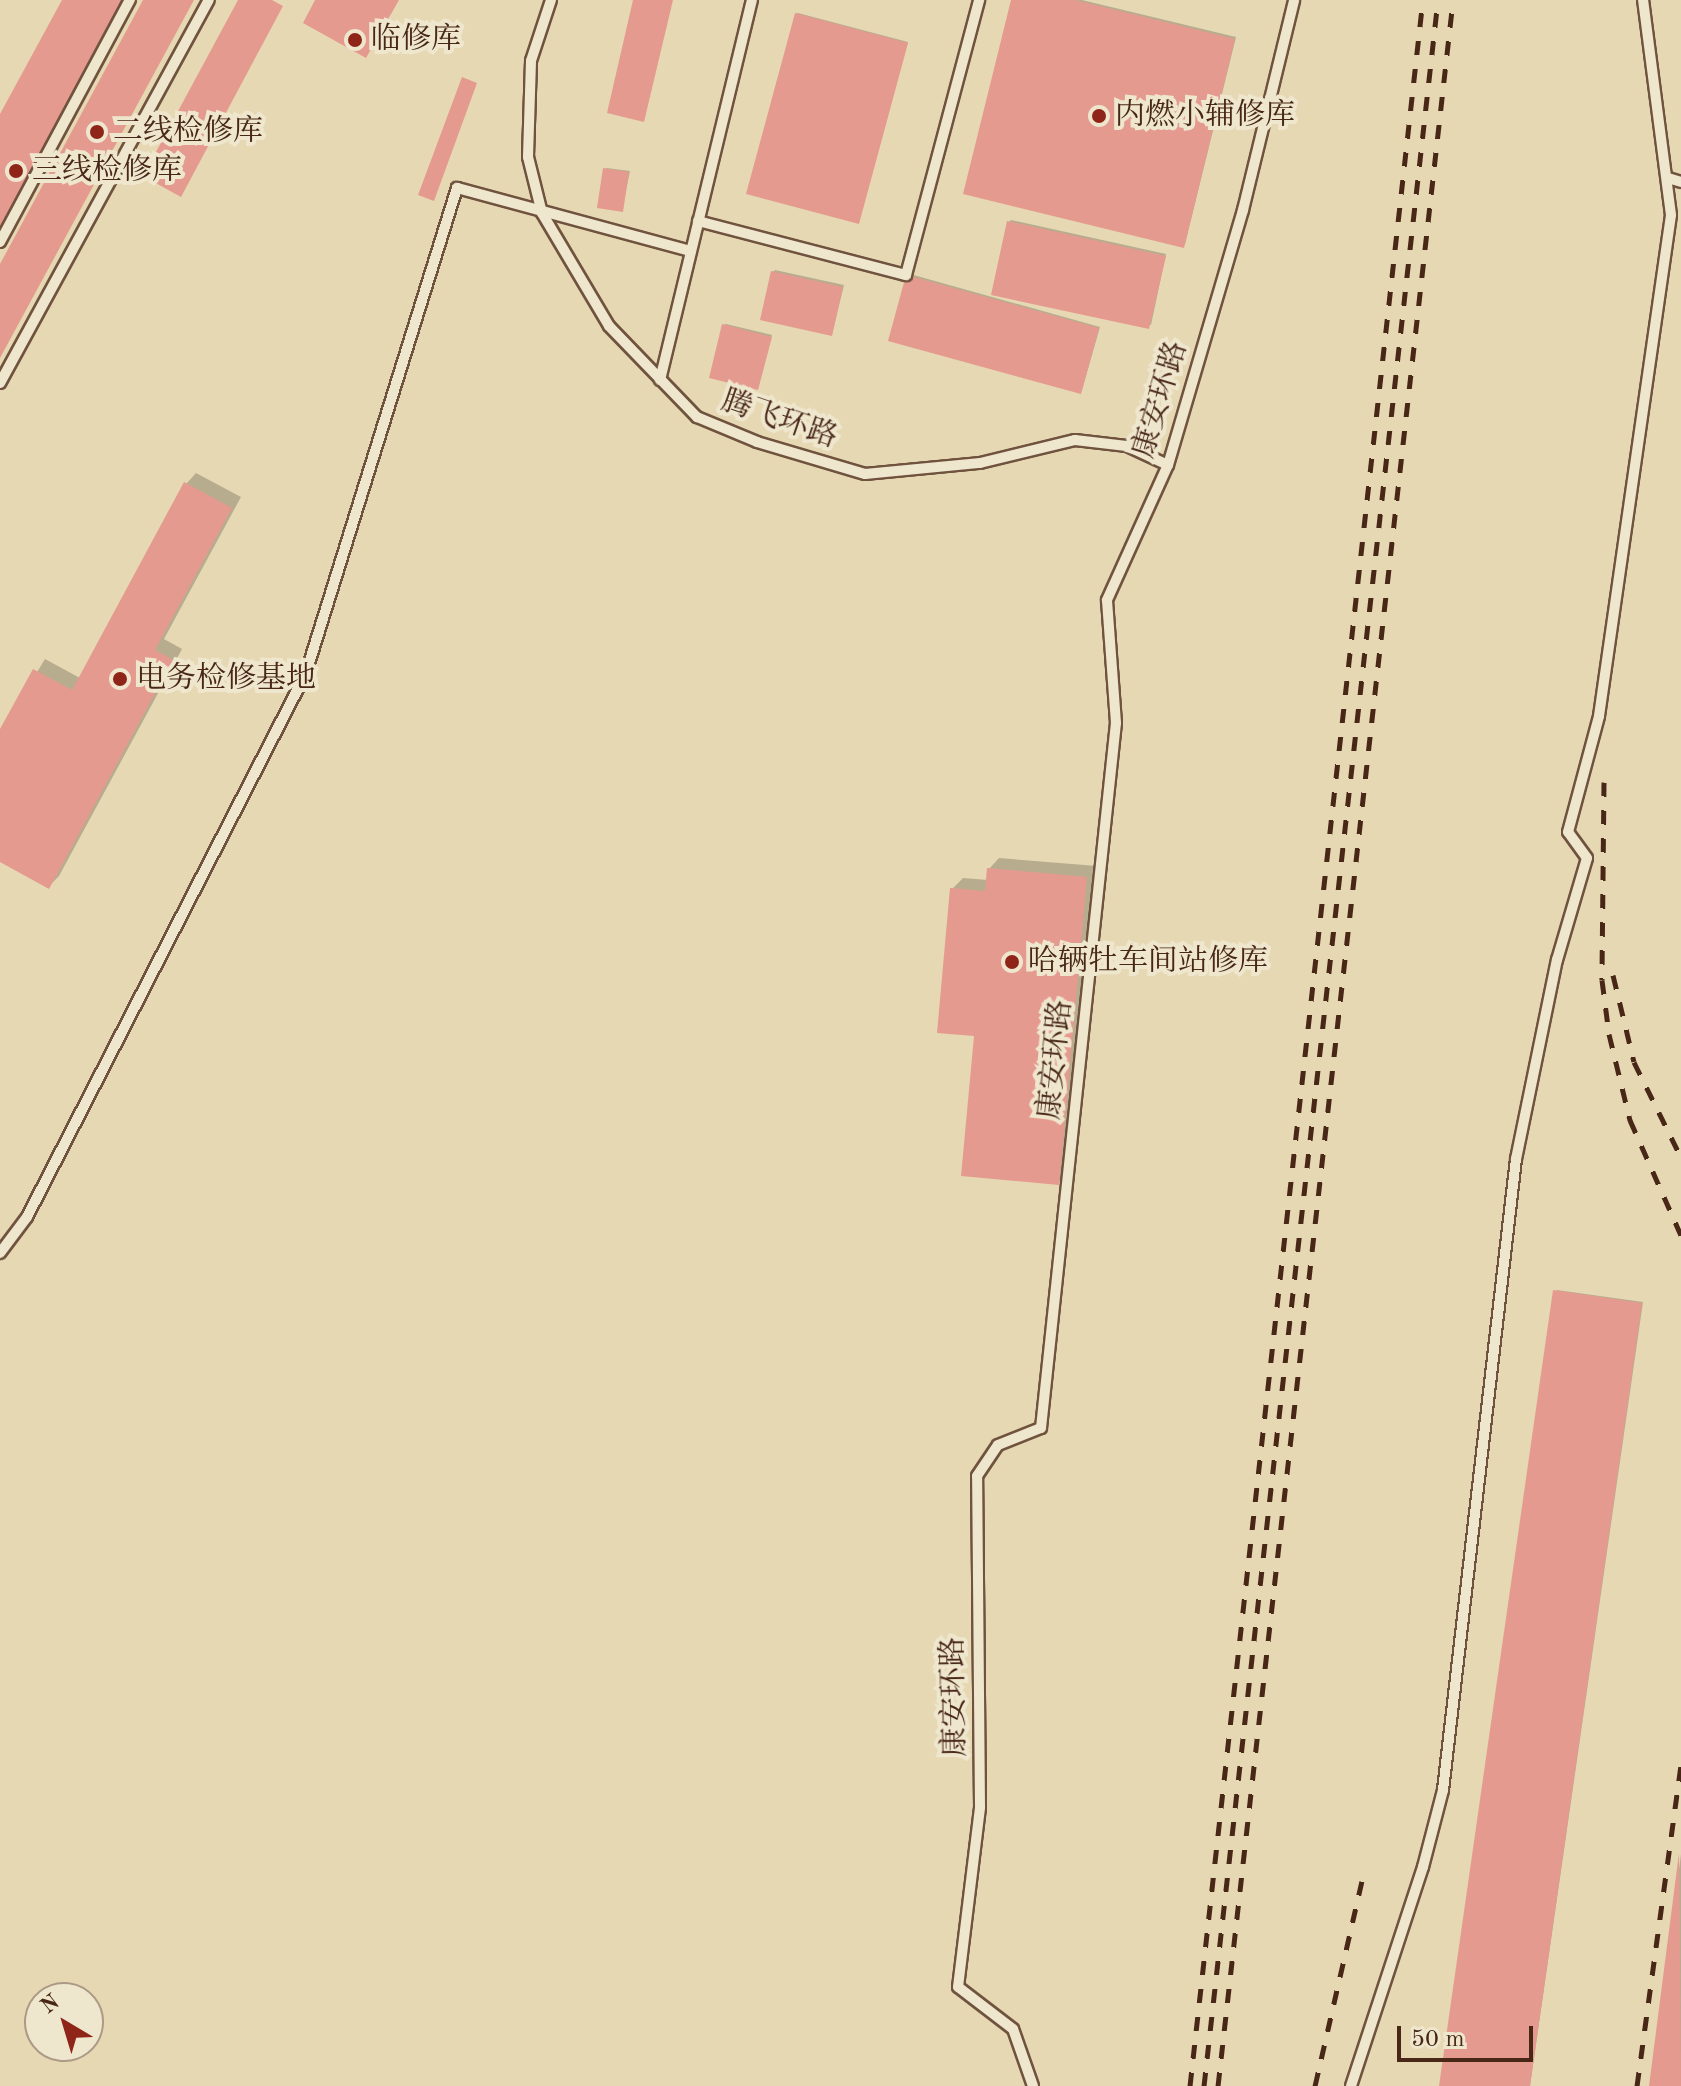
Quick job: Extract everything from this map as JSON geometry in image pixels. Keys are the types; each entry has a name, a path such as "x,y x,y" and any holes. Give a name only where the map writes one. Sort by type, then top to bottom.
{"lane":[{"path":"0,242 130,0"},
{"path":"0,383 209,0"},
{"name":"腾飞环路","path":"551,0 531,61 528,157 542,213 609,326 697,417 757,442 865,474 980,463 1075,440 1127,446 1168,465"},
{"path":"660,380 752,0"},
{"path":"698,221 906,275 979,0"},
{"name":"康安环路","path":"1033,2086 1013,2029 958,1987 980,1807 977,1476 998,1445 1041,1428 1116,723 1107,600 1168,465 1243,210 1294,0"},
{"path":"1351,2086 1443,1790 1516,1159 1557,960 1587,858 1568,832 1599,716 1671,215 1643,0"},
{"path":"1668,178 1681,182"},
{"path":"0,1253 27,1217 306,673 457,188 691,251"}],"building":[{"name":"三线检修库","path":"62,0 124,0 0,228 0,114"},
{"name":"二线检修库","path":"143,0 194,0 0,358 0,264"},
{"path":"238,0 272,0 283,6 181,197 143,176"},
{"name":"临修库","path":"315,0 399,0 366,58 303,23"},
{"path":"633,0 673,0 644,122 607,113"},
{"name":"内燃小辅修库","path":"1011,0 1075,0 1235,39 1184,248 963,194"},
{"path":"795,13 908,43 859,224 746,194"},
{"path":"462,77 477,83 434,201 418,195"},
{"path":"603,168 629,172 623,212 597,208"},
{"path":"1007,221 1166,256 1149,329 991,295"},
{"path":"771,271 843,287 832,336 760,320"},
{"path":"906,275 1099,328 1081,394 888,341"},
{"path":"722,324 772,337 758,390 709,378"},
{"name":"电务检修基地","path":"184,482 232,508 155,650 173,660 49,889 0,862 0,729 33,669 72,690"},
{"name":"哈辆牡车间站修库","path":"987,868 1087,877 1059,1185 961,1176 974,1036 937,1033 950,888 985,891"},
{"path":"1553,1290 1642,1303 1530,2086 1439,2086"},
{"path":"1679,1853 1681,2086 1649,2086"}],"railway":[{"path":"1190,2086 1423,0"},
{"path":"1204,2086 1438,0"},
{"path":"1218,2086 1453,0"},
{"path":"1604,782 1602,980 1609,1034 1630,1120 1681,1235"},
{"path":"1613,975 1634,1062 1681,1157"},
{"path":"1637,2086 1681,1764"},
{"path":"1315,2086 1362,1881"}],"place":[{"name":"临修库","path":"355,40"},
{"name":"内燃小辅修库","path":"1099,116"},
{"name":"二线检修库","path":"97,132"},
{"name":"三线检修库","path":"16,171"},
{"name":"电务检修基地","path":"120,679"},
{"name":"哈辆牡车间站修库","path":"1012,962"}]}
